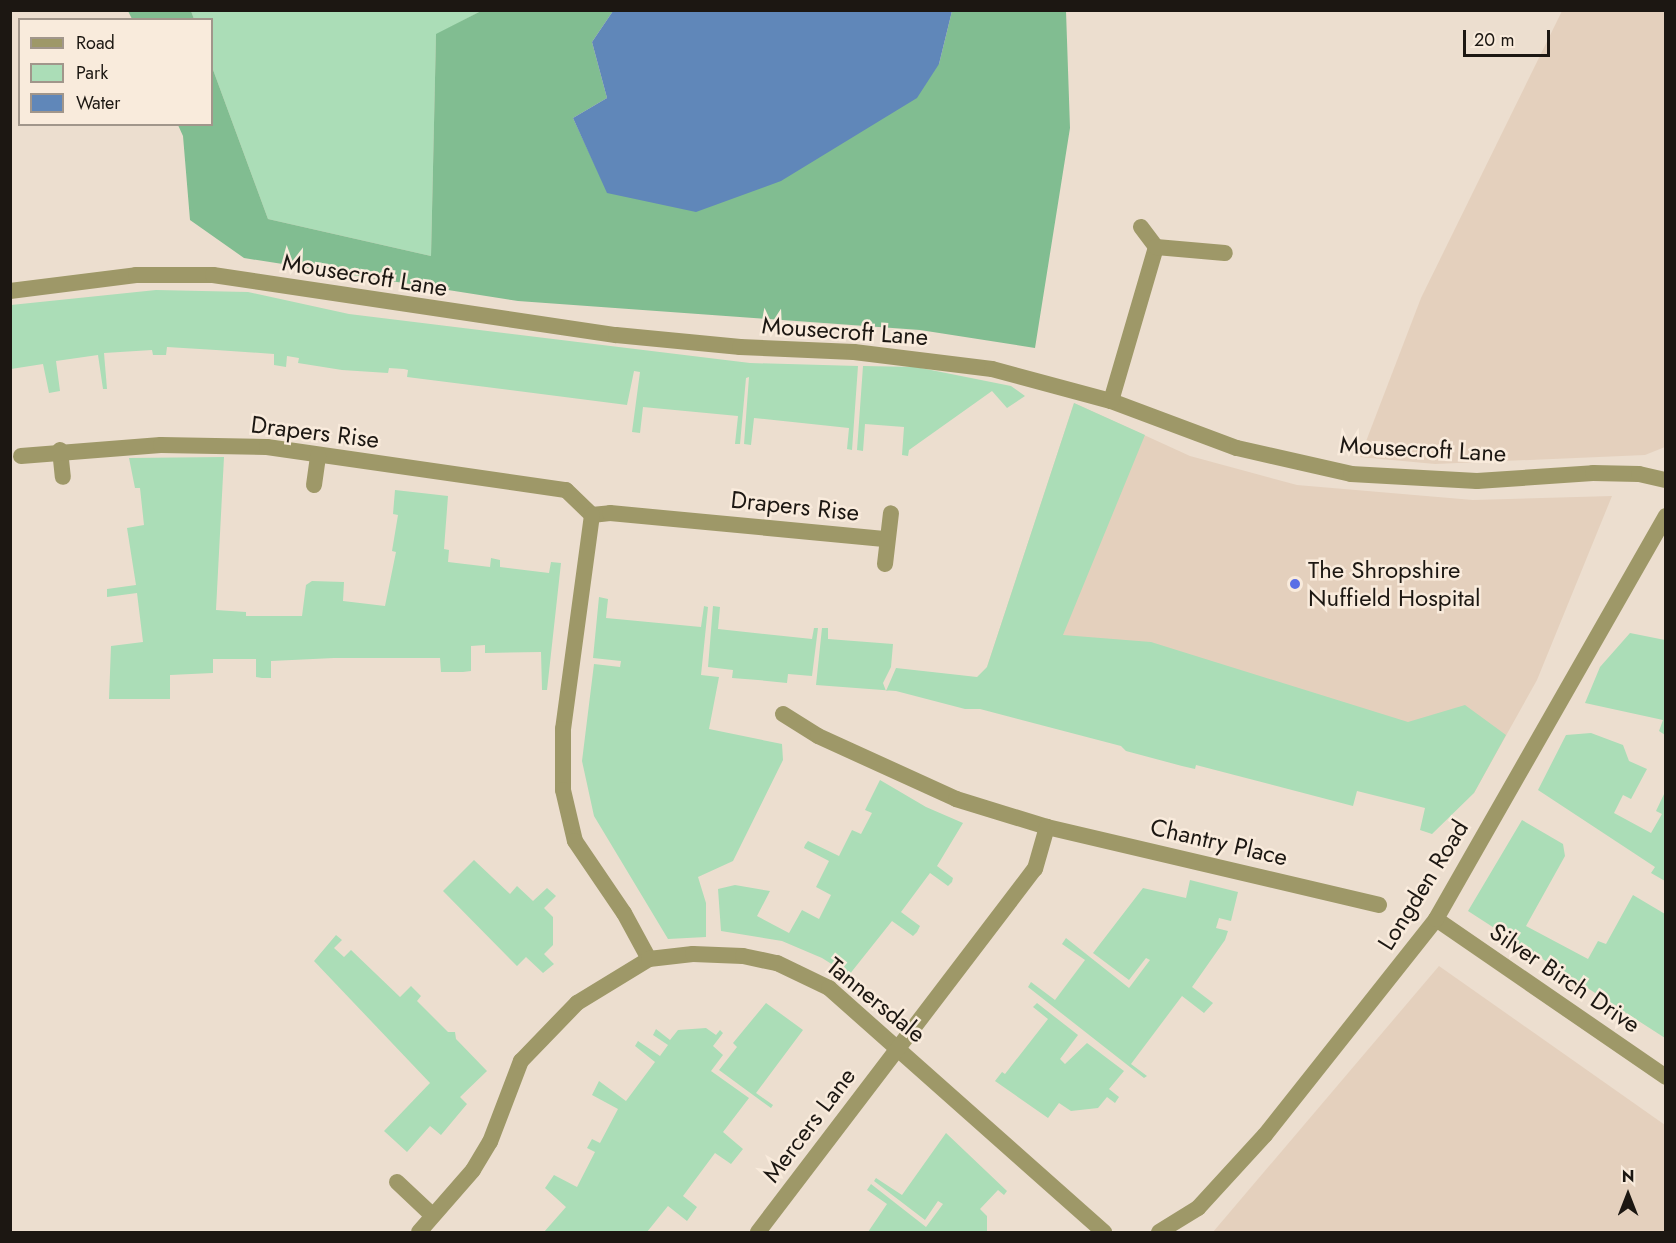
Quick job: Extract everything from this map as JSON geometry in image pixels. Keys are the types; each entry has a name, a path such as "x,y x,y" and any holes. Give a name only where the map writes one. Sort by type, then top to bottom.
{"street":[{"path":"1141,227 1156,247 1225,253"},
{"path":"1111,401 1156,247"},
{"name":"Mousecroft Lane","path":"10,291 136,276 213,276 616,334 741,347 854,352 992,369 1111,401 1237,448 1351,474 1477,481 1604,473 1665,480"},
{"name":"Drapers Rise","path":"21,456 60,450 173,446 267,447 566,490 592,515 610,513 887,539"},
{"path":"60,450 63,477"},
{"path":"314,485 318,455"},
{"name":"Drapers Rise","path":"885,564 891,513"},
{"path":"592,515 563,729 563,790 575,841 624,913 649,959"},
{"name":"Longden Road","path":"1160,1233 1198,1208 1265,1135 1436,919 1665,516"},
{"name":"Chantry Place","path":"783,714 818,735 956,799 1047,826 1379,906"},
{"path":"898,1047 1035,869 1047,826"},
{"name":"Silver Birch Drive","path":"1436,919 1665,1077"},
{"name":"Tannersdale","path":"419,1233 432,1215 473,1170 490,1142 521,1061 578,1003 649,959 693,954 742,956 794,968 829,988 898,1047 1104,1233"},
{"name":"Mercers Lane","path":"758,1233 898,1047"},
{"path":"397,1182 432,1215"}],"shaded area":[{"path":"1562,11 1665,11 1665,447 1645,455 1435,464 1360,457 1421,298"},
{"name":"The Shropshire Nuffield Hospital","path":"1074,403 1190,456 1297,485 1473,500 1612,496 1537,680 1474,793 987,667"},
{"path":"1439,966 1665,1125 1665,1232 1213,1232"}],"green space":[{"path":"128,11 191,11 194,18 132,18"},
{"path":"191,11 481,11 436,35 431,256 268,219 213,70 213,18 194,18"},
{"path":"481,11 613,11 592,42 607,98 573,118 608,193 939,64 952,11 1066,11 1070,128 1035,348 920,330 518,301 244,258 190,220 183,136 178,126 213,126 213,70 268,219 431,256 436,34"},
{"path":"156,290 248,292 349,314 750,363 858,366 852,450 847,449 849,428 754,418 751,445 744,444 749,377 746,378 740,444 735,444 738,416 643,407 640,433 632,432 640,372 634,371 627,405 407,377 408,370 404,369 389,368 388,373 342,370 298,363 299,358 287,356 286,367 274,365 274,354 167,347 166,355 153,355 152,350 104,353 107,389 103,389 98,355 56,361 60,391 49,393 43,364 11,369 11,305"},
{"path":"863,366 916,367 1011,386 1025,396 1007,408 992,391 909,450 908,456 902,455 904,427 865,424 863,451 857,450"},
{"path":"1074,403 1145,435 1063,635 1151,642 1408,722 1465,705 1506,735 1474,793 1432,834 1420,830 1425,808 1357,791 1353,806 1196,765 1195,769 1182,766 1126,751 1121,746 980,709 965,709 886,690 896,668 977,677 987,667"},
{"path":"224,457 216,610 246,612 246,616 302,616 306,585 312,581 344,582 343,601 385,606 396,552 392,551 398,515 393,514 395,490 448,496 444,549 449,550 448,562 490,567 491,558 500,560 500,567 549,573 551,562 561,563 547,690 542,690 541,652 485,653 485,645 471,646 471,671 463,672 441,672 440,658 334,658 271,661 271,678 262,678 256,677 256,659 213,659 213,673 170,675 170,699 109,699 111,646 143,642 137,593 107,597 107,589 136,585 127,528 144,525 140,488 135,488 129,458"},
{"path":"599,597 608,599 606,618 701,627 704,606 708,607 701,675 719,677 709,729 782,744 783,760 733,861 698,877 706,903 706,937 668,939 594,816 582,761 594,664 620,667 621,661 593,658"},
{"path":"713,606 720,607 718,629 812,639 814,628 818,628 812,676 788,674 787,683 732,678 733,670 708,667"},
{"path":"822,628 828,628 828,639 893,644 891,667 883,683 886,690 816,685"},
{"path":"1630,633 1665,640 1665,735 1659,731 1663,720 1585,703 1600,667"},
{"path":"1591,733 1623,745 1629,761 1647,769 1631,799 1623,795 1614,813 1651,833 1662,814 1656,811 1665,792 1665,881 1651,873 1655,867 1538,790 1566,735"},
{"path":"880,780 926,807 963,823 937,866 953,878 952,882 948,886 930,873 901,912 920,926 913,936 892,921 849,975 822,958 782,941 721,931 718,889 735,885 770,891 757,916 789,933 802,910 819,919 831,895 816,887 829,861 804,848 805,845 808,841 839,856 852,830 861,834 872,813 865,810"},
{"path":"1522,820 1563,844 1565,856 1526,926 1588,959 1598,941 1606,944 1633,895 1665,914 1665,1038 1468,911"},
{"path":"474,860 510,894 517,886 533,901 547,888 556,896 544,908 553,917 553,945 544,954 554,964 543,973 526,957 517,966 443,891"},
{"path":"1190,880 1238,892 1231,921 1219,918 1216,928 1228,931 1225,940 1192,987 1213,1003 1204,1013 1182,996 1131,1064 1147,1076 1144,1078 1028,987 1031,982 1055,1000 1085,960 1062,944 1066,938 1129,988 1150,960 1146,958 1129,980 1093,953 1143,888 1186,898"},
{"path":"336,935 342,940 334,948 344,957 351,950 400,997 411,986 421,996 417,1001 448,1032 455,1032 456,1039 487,1071 460,1097 467,1104 441,1135 430,1126 407,1152 384,1131 430,1083 314,961"},
{"path":"766,1003 803,1030 756,1093 773,1105 771,1108 719,1070 737,1047 733,1043"},
{"path":"1037,1003 1078,1035 1060,1059 1065,1064 1087,1043 1124,1071 1109,1089 1119,1097 1115,1103 1107,1097 1098,1108 1071,1111 1059,1103 1048,1118 995,1081 1002,1072 1005,1074 1048,1019 1033,1007"},
{"path":"706,1028 716,1035 720,1030 723,1033 713,1046 723,1055 711,1071 749,1098 723,1132 743,1149 731,1164 715,1153 683,1196 697,1207 687,1221 668,1206 647,1232 544,1232 566,1207 545,1188 554,1175 577,1187 595,1152 587,1148 592,1139 600,1143 618,1109 592,1095 599,1081 626,1101 655,1062 635,1046 638,1041 660,1056 668,1045 653,1035 656,1029 670,1040 678,1030"},
{"path":"946,1133 1007,1191 1004,1195 998,1190 980,1209 987,1216 987,1232 868,1232 887,1204 867,1190 871,1184 926,1227 943,1204 938,1201 925,1220 874,1181 876,1178 902,1195"}],"water":[{"path":"613,11 952,11 939,64 917,98 781,181 696,212 607,193 573,118 607,98 592,42"}],"place":[{"name":"The Shropshire Nuffield Hospital","path":"1295,584"}]}
